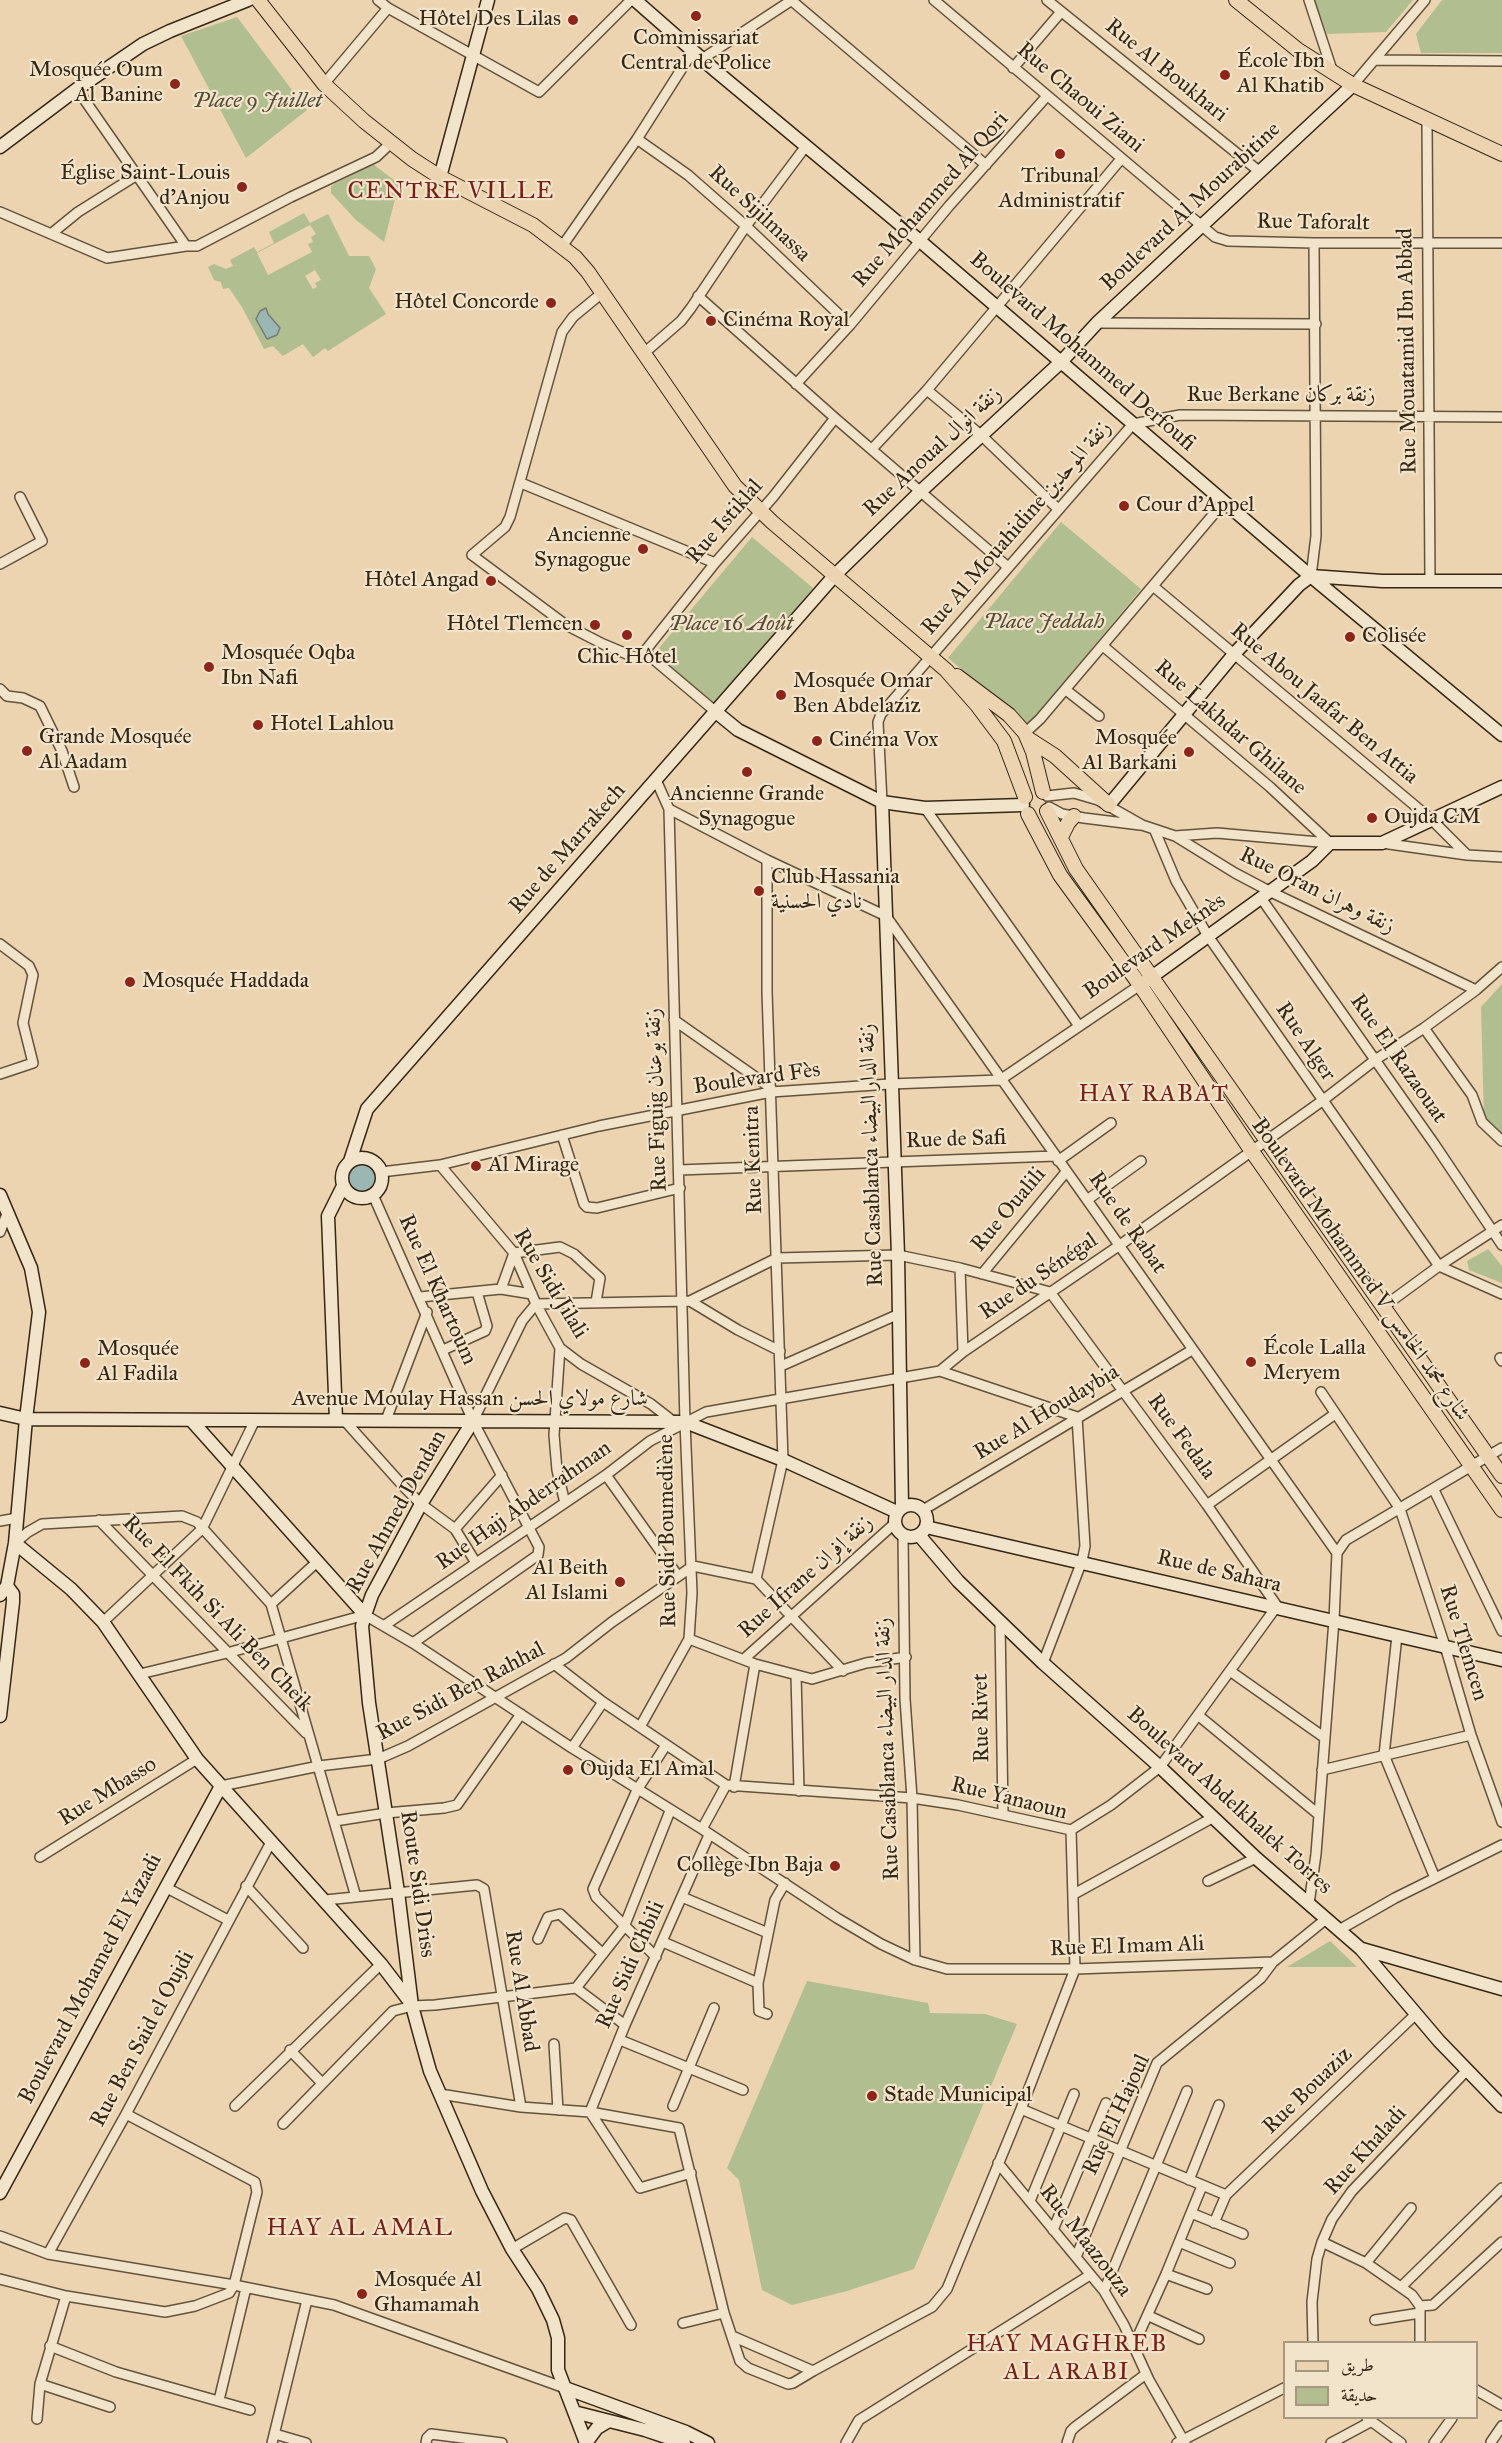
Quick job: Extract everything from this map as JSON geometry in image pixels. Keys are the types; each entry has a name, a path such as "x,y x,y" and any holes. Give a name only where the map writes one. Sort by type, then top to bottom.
{"main road":[{"name":"Boulevard Mohammed V شارع محمد الخامس","path":"258,0 337,98 412,159 440,177 525,220 562,246 588,272 730,479 761,511 930,657 1009,715 1026,735 1046,802 1076,868 1502,1476"},
{"path":"1236,0 1298,50 1353,85 1426,121 1502,154"},
{"name":"Boulevard Mohammed V شارع محمد الخامس","path":"946,670 977,705 1004,741 1025,805 1059,875 1140,985 1251,1150 1502,1510"},
{"path":"1026,735 1055,756 1109,805"},
{"path":"1031,791 1046,802 1037,817 1025,805 1031,791"},
{"path":"1061,837 1074,816"}],"street":[{"path":"0,147 77,89 155,38 248,0"},
{"path":"378,0 388,8 539,92 633,0"},
{"path":"440,177 488,0"},
{"name":"Boulevard Mohammed Derfoufi","path":"633,0 920,241 1311,576 1502,735"},
{"path":"562,246 698,55 792,0 986,165"},
{"name":"Rue Chaoui Ziani","path":"934,0 1202,225"},
{"name":"Rue Al Boukhari","path":"1047,0 1260,172"},
{"path":"1309,0 1333,73"},
{"path":"1353,85 1425,0"},
{"path":"324,84 388,8"},
{"path":"1013,68 1061,12"},
{"path":"1375,60 1502,61"},
{"name":"Boulevard Al Mourabitine","path":"1061,362 1097,323 1353,85"},
{"path":"77,89 186,246"},
{"name":"Rue Mohammed Al Qori","path":"796,384 850,326 920,241 1047,96"},
{"name":"Rue Mouatamid Ibn Abbad","path":"1426,121 1430,581"},
{"name":"Rue Sijilmassa","path":"637,139 688,175 746,226 850,326"},
{"path":"0,211 107,258 197,246 291,196 376,157 392,142"},
{"path":"643,354 681,321 746,226 806,146"},
{"path":"872,449 927,390 1121,159"},
{"path":"51,234 78,212 137,175"},
{"name":"Rue Taforalt","path":"1202,225 1221,240 1314,243 1502,243"},
{"path":"1311,576 1316,545 1314,243"},
{"path":"603,293 573,317 562,332 522,483 505,527 472,555 566,625 634,657 641,656 645,652 738,730 882,802 925,808 1025,805"},
{"path":"698,296 1008,567"},
{"path":"1097,323 1316,324"},
{"name":"Rue Anoual زنقة انوال","path":"835,575 921,490 1061,362"},
{"path":"927,390 982,436 1059,509"},
{"name":"Rue Berkane زنقة بركان","path":"1133,424 1180,415 1502,417"},
{"name":"Rue Istiklal","path":"645,652 835,418"},
{"name":"Rue Al Mouahidine زنقة الموحدين","path":"882,802 879,775 879,717 1133,424"},
{"path":"522,483 715,563"},
{"path":"0,564 42,541 20,497"},
{"path":"1026,735 1224,502"},
{"name":"Rue de Marrakech","path":"350,1161 368,1108 835,575"},
{"path":"1109,805 1235,653 1299,585 1311,576 1382,581 1502,581"},
{"name":"Rue Abou Jaafar Ben Attia","path":"1153,586 1432,820 1467,855"},
{"name":"Rue Lakhdar Ghilane","path":"1103,646 1305,818 1330,843"},
{"path":"0,689 7,696 23,698 40,706 62,751 74,787"},
{"path":"1066,690 1099,716"},
{"name":"Rue Figuig زنقة بوعنان","path":"656,780 669,809 679,1170 686,1302 680,1422"},
{"path":"1382,843 1502,787"},
{"path":"1046,802 1074,793 1087,795 1142,825"},
{"name":"Rue Casablanca زنقة الدار البيضاء","path":"882,802 890,1084 898,1255 900,1376 898,1514"},
{"path":"1046,802 1074,816 1142,825"},
{"path":"925,808 1079,1026"},
{"path":"669,809 767,860 886,916"},
{"name":"Rue Oran زنقة وهران","path":"1142,825 1175,836 1266,895 1476,990"},
{"name":"Rue Alger","path":"1155,831 1176,881 1208,936 1439,1266"},
{"path":"1175,836 1217,833 1330,843 1382,843 1467,855 1502,857"},
{"name":"Boulevard Meknès","path":"1000,1080 1153,976 1266,895 1312,861 1330,843"},
{"name":"Rue Kenitra","path":"756,1580 783,1460 767,992 767,860"},
{"name":"Rue El Razaouat","path":"1266,895 1375,1060 1502,1245"},
{"name":"Rue de Rabat","path":"886,916 1337,1553"},
{"path":"0,944 29,966 33,975 24,1023 33,1063 0,1074"},
{"name":"Rue du Sénégal","path":"940,1371 963,1352 1120,1245 1322,1101 1375,1060 1424,1028 1476,990 1502,967"},
{"path":"674,1020 771,1090"},
{"path":"1424,1028 1472,1095 1482,1122 1502,1141"},
{"name":"Boulevard Fès","path":"381,1172 440,1165 562,1135 771,1090 1000,1080"},
{"path":"1056,1159 1111,1123"},
{"path":"562,1135 584,1204 587,1207 597,1208 680,1188"},
{"path":"343,1186 351,1195 358,1198 374,1195 381,1185 381,1172 369,1159 362,1157 350,1161 342,1173 343,1186 328,1216 340,1420 421,1504 455,1529 476,1563"},
{"name":"Rue de Safi","path":"679,1170 893,1161 1056,1159"},
{"path":"1087,1200 1141,1161"},
{"name":"Rue Sidi Jilali","path":"440,1165 514,1253 536,1304 560,1348 581,1364 680,1422"},
{"name":"Rue Oualili","path":"982,1274 1066,1172"},
{"path":"0,1195 3,1212 31,1268 39,1312 26,1419 15,1544 4,1590 13,1594 14,1602 0,1716"},
{"name":"Rue El Khartoum","path":"374,1195 473,1421 539,1547 538,1555 413,1643"},
{"path":"0,1232 3,1212"},
{"path":"1383,1307 1439,1266 1502,1225"},
{"path":"501,1289 514,1253 551,1246 567,1250 600,1278 596,1302"},
{"path":"536,1304 686,1302 777,1258 898,1255 960,1268 1050,1292"},
{"path":"1439,1266 1502,1293"},
{"path":"960,1268 963,1352"},
{"path":"420,1297 501,1289 532,1294"},
{"path":"443,1350 485,1331 486,1326 477,1292"},
{"name":"Rue Fedala","path":"1050,1292 1124,1390 1277,1606"},
{"path":"686,1302 780,1351"},
{"name":"Rue Ahmed Dendan","path":"365,1615 372,1595 421,1504 473,1421 522,1321 536,1304"},
{"path":"386,1420 426,1312"},
{"path":"781,1366 899,1314"},
{"path":"560,1348 555,1453 565,1503"},
{"name":"Rue Al Houdaybia","path":"923,1510 1192,1350"},
{"path":"900,1376 940,1371 1077,1418 1085,1530 1082,1561 1043,1663"},
{"name":"Rue Hajj Abderrahman","path":"385,1625 680,1422 706,1412 900,1376"},
{"name":"Rue Tlemcen","path":"1321,1392 1400,1509 1445,1646 1471,1735 1502,1822"},
{"name":"Avenue Moulay Hassan شارع مولاي الحسن","path":"0,1413 26,1419 680,1422 783,1460 898,1514"},
{"path":"1207,1505 1335,1414"},
{"path":"140,1674 365,1615 191,1420"},
{"path":"103,1622 202,1529 255,1420"},
{"name":"Rue Sidi Boumediène","path":"680,1422 693,1566 689,1639"},
{"path":"1310,1904 1323,1770 1337,1553 1346,1540 1502,1448"},
{"path":"455,1529 502,1475"},
{"path":"606,1475 678,1576"},
{"path":"1434,1490 1502,1630"},
{"path":"916,1505 923,1510 927,1521 923,1531 911,1538 903,1536 898,1514 916,1505"},
{"name":"Rue Ifrane زنقة إفران","path":"744,1659 898,1514"},
{"path":"0,1574 15,1544 28,1532 42,1524 182,1516 196,1522 271,1604 356,1897"},
{"path":"0,1521 17,1518"},
{"name":"Rue El Fkih Si Ali Ben Cheik","path":"99,1520 307,1734"},
{"name":"Rue de Sahara","path":"923,1531 1082,1561 1502,1659"},
{"name":"Boulevard Abdelkhalek Torres","path":"923,1531 958,1581 1043,1663 1160,1767 1256,1858 1361,1949 1416,2014 1502,2106"},
{"name":"Rue Casablanca زنقة الدار البيضاء","path":"903,1536 905,1699 912,1798 915,1960"},
{"path":"15,1544 70,1589 103,1622 197,1759 381,1964 412,2006"},
{"path":"271,1604 317,1562"},
{"path":"693,1566 756,1580 843,1671"},
{"name":"Rue Sidi Ben Rahhal","path":"220,1786 319,1766 378,1759 408,1746 577,1651 612,1622 693,1566"},
{"path":"1071,1830 1120,1798 1160,1767 1277,1606"},
{"name":"Rue El Imam Ali","path":"365,1615 385,1625 637,1790 881,1944 915,1960 947,1969 1075,1969 1273,1962"},
{"name":"Route Sidi Driss","path":"365,1615 362,1626 369,1703 398,1892 412,2006 430,2071 482,2191 512,2249 538,2289 553,2320 558,2338 558,2370 586,2443"},
{"name":"Rue Rivet","path":"1000,1621 1003,1814"},
{"path":"1397,1635 1384,1755 1435,1878"},
{"path":"640,1727 689,1639 755,1664 796,1676 817,1679 866,1663 906,1657"},
{"path":"554,1664 603,1702 730,1786"},
{"name":"Rue Sidi Chbili","path":"590,2112 597,2090 682,1897 706,1832 730,1786 755,1664"},
{"path":"1230,1671 1325,1738"},
{"path":"796,1676 799,1791"},
{"path":"572,1748 603,1702"},
{"path":"335,1821 457,1805 521,1714"},
{"path":"1199,1716 1318,1814"},
{"path":"1323,1770 1471,1735"},
{"path":"656,1957 596,1898 593,1889 637,1790 666,1745"},
{"name":"Rue Mbasso","path":"40,1857 197,1759"},
{"name":"Boulevard Mohamed El Yazadi","path":"0,2193 5,2173 220,1786"},
{"name":"Rue Yanaoun","path":"730,1786 912,1798 1003,1814 1071,1830 1075,1969"},
{"path":"576,1988 624,1927 670,1811"},
{"path":"1074,1894 1212,1818"},
{"name":"Rue Ben Said el Oujdi","path":"48,2254 126,2114 271,1842"},
{"path":"1339,1930 1502,1845"},
{"path":"1208,1881 1256,1858"},
{"path":"767,2014 759,2011 758,1983 775,1900 785,1883"},
{"path":"246,1886 303,1948"},
{"name":"Rue Al Abbad","path":"398,1892 477,1886 484,1889 487,1895 520,2107"},
{"path":"165,1887 228,1920"},
{"path":"325,1900 398,1892"},
{"path":"682,1897 768,1933"},
{"path":"538,1939 548,1917 557,1914 603,1954"},
{"path":"1273,1962 1326,1919"},
{"path":"663,1942 758,1983"},
{"path":"1361,1949 1502,1989"},
{"name":"Rue El Hajoul","path":"1076,2257 1157,2063 1261,1978 1273,1962"},
{"path":"235,2106 381,1964"},
{"path":"440,2094 520,2107 590,2112 679,2128 724,2313 740,2361 748,2368 788,2384 794,2384 813,2371 939,2301 947,2289 1021,2109 1075,1969"},
{"path":"283,2124 393,2011 412,2006 576,1988 625,2025"},
{"path":"674,2106 714,2008"},
{"name":"Rue Bouaziz","path":"1226,2195 1416,2014"},
{"path":"620,2040 743,2090"},
{"path":"554,2044 558,2110"},
{"path":"290,2050 322,2084"},
{"name":"Rue Khaladi","path":"1312,2341 1313,2287 1322,2242 1332,2219 1352,2191 1467,2069"},
{"path":"1104,2291 1187,2091"},
{"path":"1030,2201 1074,2094"},
{"path":"1053,2230 1106,2103"},
{"path":"1189,2180 1219,2105"},
{"path":"1021,2109 1226,2195 1214,2223"},
{"path":"590,2112 637,2187 643,2188 691,2173"},
{"path":"0,2279 66,2296 165,2312 180,2310 224,2296 234,2285 257,2192 255,2182 126,2114"},
{"name":"Rue Maazouza","path":"998,2163 1104,2291 1124,2325 1181,2442"},
{"path":"1133,2347 1149,2316 1202,2186"},
{"path":"1401,2287 1502,2188"},
{"path":"1366,2263 1411,2208"},
{"path":"1191,2213 1243,2234"},
{"path":"512,2249 565,2218 571,2220 631,2325"},
{"path":"0,2236 48,2254 234,2285 334,2305 686,2432 708,2443"},
{"path":"1179,2242 1230,2263"},
{"path":"1322,2242 1366,2263 1412,2295 1420,2310 1420,2341"},
{"path":"1375,2320 1433,2305 1502,2242"},
{"path":"1166,2274 1207,2289"},
{"path":"846,2443 859,2420 1090,2275"},
{"path":"219,2400 246,2288"},
{"path":"37,2419 40,2384 66,2296"},
{"path":"306,2443 273,2438 307,2300"},
{"path":"683,2324 724,2313"},
{"path":"1149,2316 1199,2339"},
{"path":"732,2336 813,2371"},
{"path":"50,2346 116,2372 250,2410"},
{"path":"1066,2443 1075,2427 1146,2374"},
{"path":"40,2384 110,2407"},
{"path":"1181,2442 1283,2389"},
{"path":"1478,2391 1502,2405"},
{"path":"574,2412 645,2430 684,2443"},
{"path":"1331,2443 1369,2419 1401,2443"},
{"path":"1434,2443 1451,2419"},
{"path":"586,2443 597,2428 607,2421"},
{"path":"1491,2442 1502,2426"},
{"path":"426,2443 431,2434 502,2443"}],"green space":[{"path":"1314,0 1413,0 1386,32 1327,34"},
{"path":"1442,0 1502,0 1502,53 1421,53 1416,34"},
{"name":"Place 9 Juillet","path":"237,17 307,110 246,158 181,36"},
{"path":"373,164 399,184 384,242 356,220 331,193 331,187 334,184"},
{"path":"304,213 310,223 328,214 349,256 369,256 376,269 369,288 386,314 328,351 325,348 313,357 303,344 283,356 273,346 264,349 242,307 229,288 223,289 221,282 214,280 208,267 214,264 226,269 233,266 230,260 254,247 257,252 274,243 269,232","holes":["310,225 316,234 311,237 313,242 308,244 312,252 268,275 257,253","315,270 321,280 315,283 317,287 313,289 305,276"]},
{"name":"Place Jeddah","path":"1061,522 1141,589 1028,725 948,658"},
{"name":"Place 16 Août","path":"752,537 813,588 715,705 654,654"},
{"path":"1502,984 1502,1134 1484,1119 1481,1007"},
{"path":"1488,1249 1502,1266 1502,1283 1469,1270 1467,1261"},
{"path":"1330,1941 1357,1967 1287,1967"},
{"name":"Stade Municipal","path":"807,1981 928,2003 930,2013 985,2014 1017,2024 914,2269 847,2291 792,2305 762,2290 739,2180 727,2168"}],"water":[{"path":"266,308 268,314 280,328 277,335 267,339 256,319 260,311"},
{"path":"361,1164 372,1168 376,1179 372,1190 361,1194 350,1190 346,1179 350,1168"}],"place":[{"name":"Commissariat Central de Police","path":"696,16"},
{"name":"Hôtel Des Lilas","path":"573,20"},
{"name":"École Ibn Al Khatib","path":"1225,75"},
{"name":"Mosquée Oum Al Banine","path":"175,84"},
{"name":"Tribunal Administratif","path":"1060,154"},
{"name":"Église Saint-Louis d'Anjou","path":"242,187"},
{"name":"Hôtel Concorde","path":"551,303"},
{"name":"Cinéma Royal","path":"711,321"},
{"name":"Cour d'Appel","path":"1124,506"},
{"name":"Ancienne Synagogue","path":"643,549"},
{"name":"Hôtel Angad","path":"491,581"},
{"name":"Hôtel Tlemcen","path":"595,625"},
{"name":"Chic Hôtel","path":"627,635"},
{"name":"Colisée","path":"1350,637"},
{"name":"Mosquée Oqba Ibn Nafi","path":"209,667"},
{"name":"Mosquée Omar Ben Abdelaziz","path":"781,695"},
{"name":"Hotel Lahlou","path":"258,725"},
{"name":"Cinéma Vox","path":"817,741"},
{"name":"Grande Mosquée Al Aadam","path":"27,751"},
{"name":"Mosquée Al Barkani","path":"1189,752"},
{"name":"Ancienne Grande Synagogue","path":"747,772"},
{"name":"Oujda CM","path":"1372,818"},
{"name":"Club Hassania نادي الحسنية","path":"759,891"},
{"name":"Mosquée Haddada","path":"130,982"},
{"name":"Al Mirage","path":"476,1166"},
{"name":"École Lalla Meryem","path":"1251,1362"},
{"name":"Mosquée Al Fadila","path":"85,1363"},
{"name":"Al Beith Al Islami","path":"620,1582"},
{"name":"Oujda El Amal","path":"568,1770"},
{"name":"Collège Ibn Baja","path":"835,1866"},
{"name":"Stade Municipal","path":"872,2096"},
{"name":"Mosquée Al Ghamamah","path":"362,2294"}],"district":[{"name":"CENTRE VILLE","path":"451,192"},
{"name":"HAY RABAT","path":"1154,1095"},
{"name":"HAY AL AMAL","path":"360,2229"},
{"name":"HAY MAGHREB AL ARABI","path":"1067,2359"}]}
